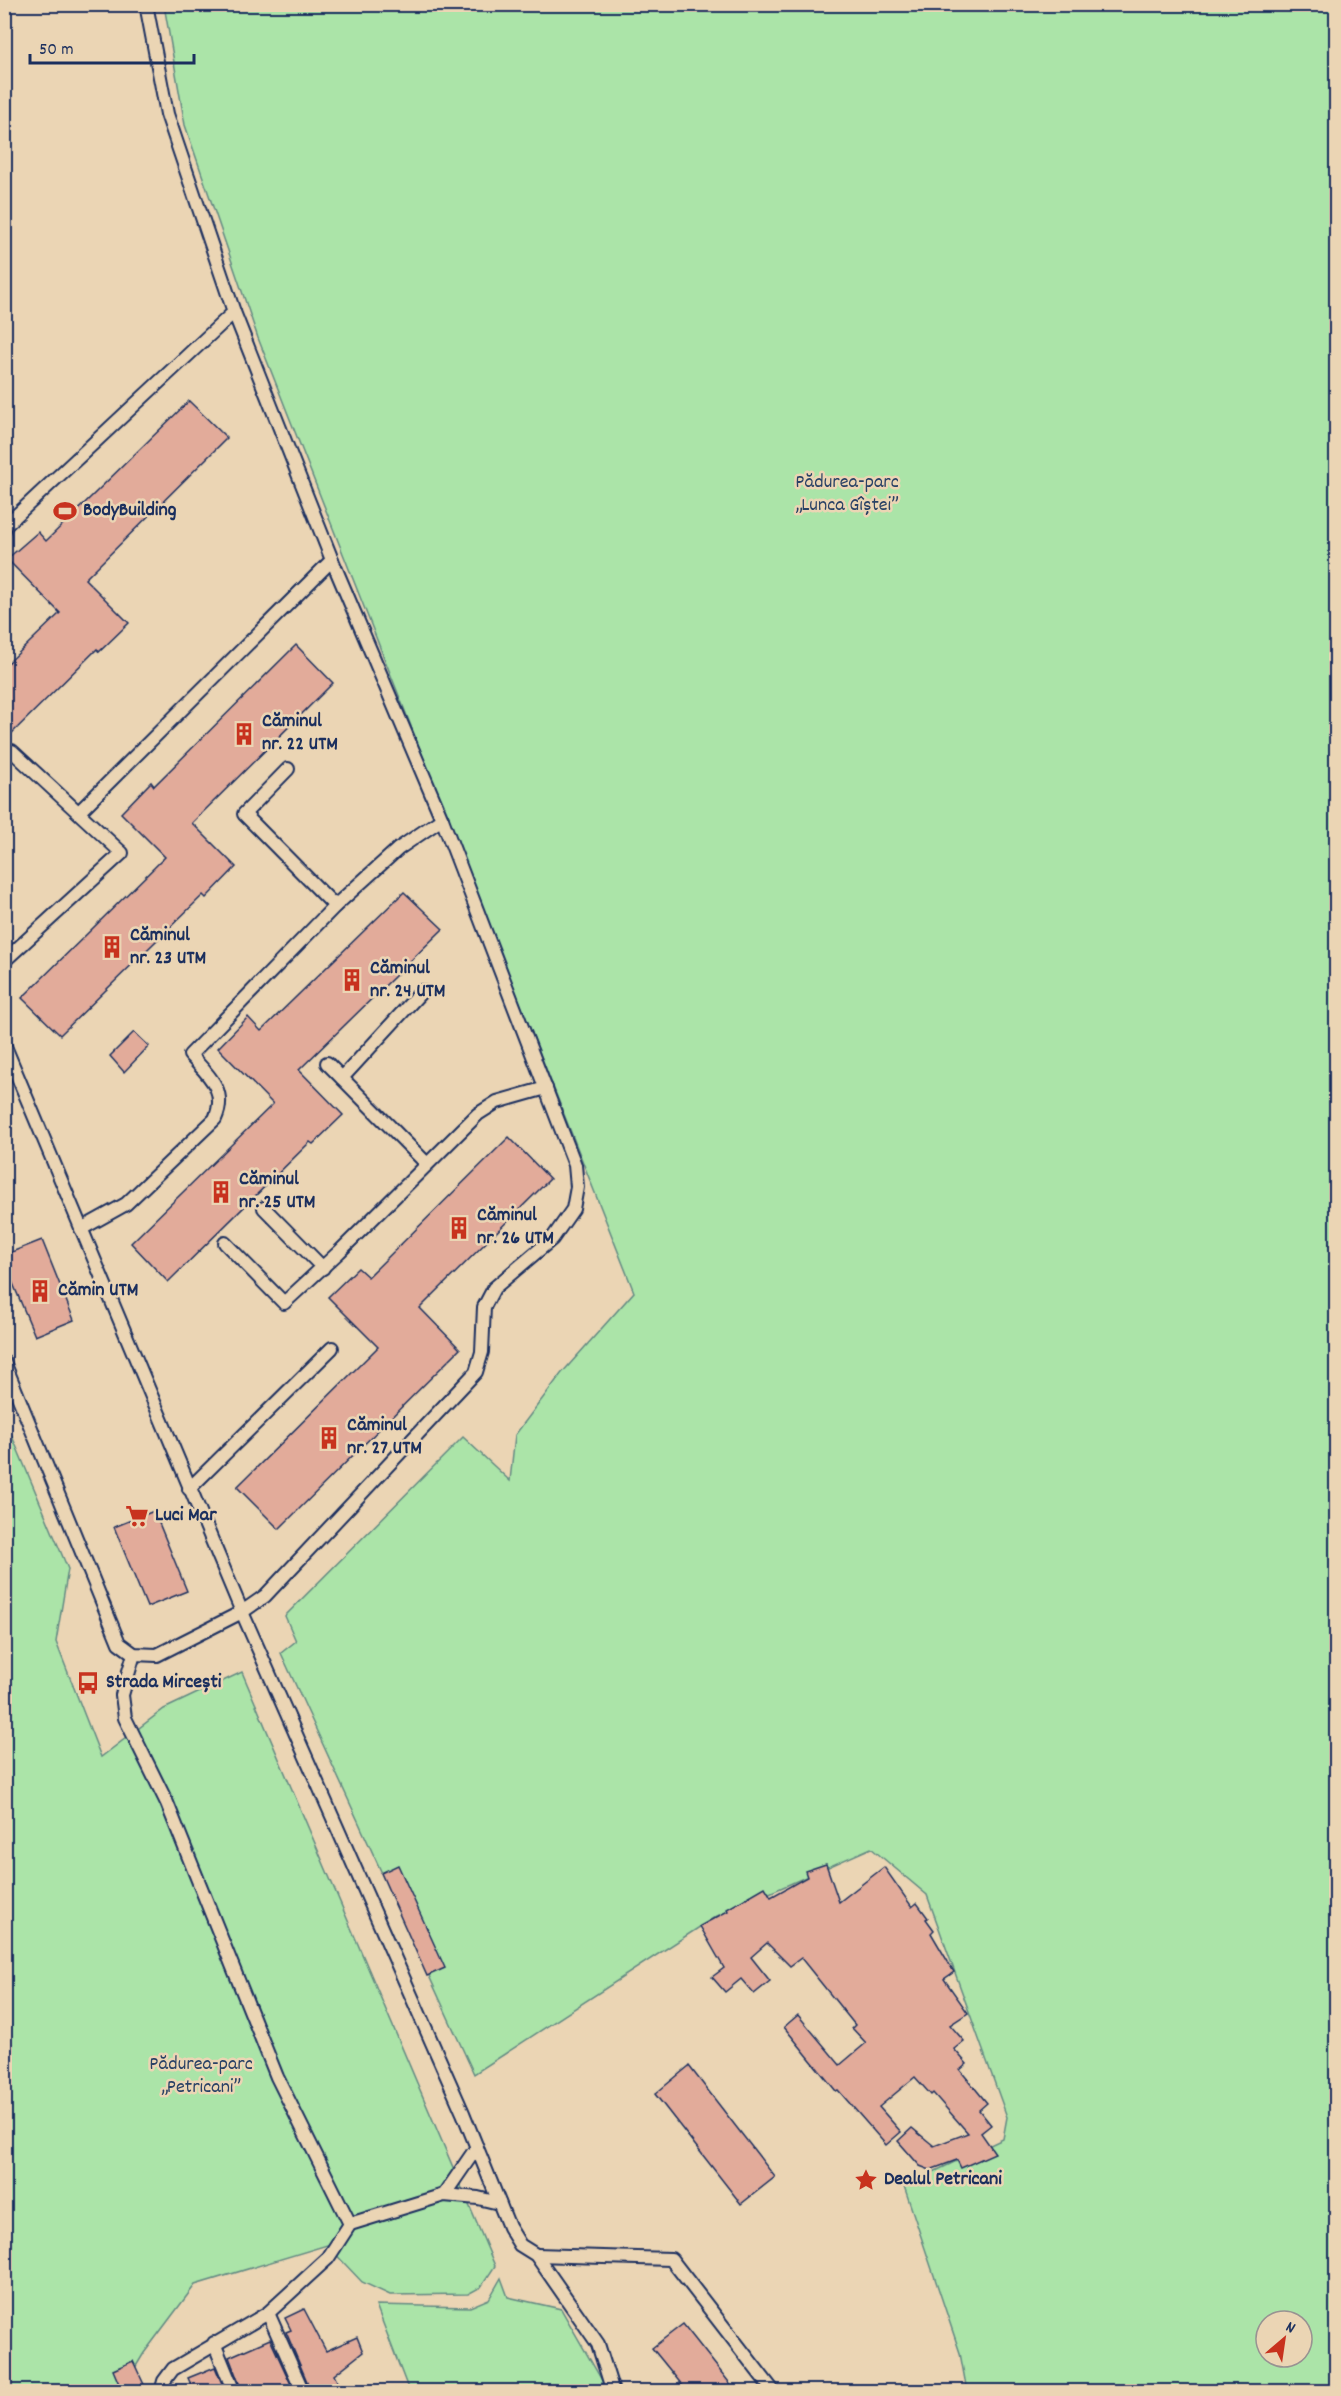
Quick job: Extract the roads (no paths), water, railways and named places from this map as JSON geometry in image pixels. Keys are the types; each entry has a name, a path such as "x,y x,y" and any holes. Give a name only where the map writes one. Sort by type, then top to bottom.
{"lane":[{"path":"4,1362 119,1643 134,1654 157,1654 242,1612 265,1596 476,1372 482,1352 484,1307 495,1288 552,1239 573,1209 577,1187 575,1165 442,819 332,560 234,312 166,114 146,4"},
{"path":"5,526 234,312"},
{"path":"79,812 332,560"},
{"path":"4,961 122,853 12,751"},
{"path":"288,769 244,814 335,906"},
{"path":"81,1229 126,1204 215,1119 220,1108 220,1096 215,1083 190,1055 335,906 398,849 442,819"},
{"path":"342,1078 422,991"},
{"path":"4,1044 189,1489 477,2147 509,2227 520,2245 536,2255 598,2344 613,2391"},
{"path":"327,1062 426,1163"},
{"path":"225,1243 284,1303 478,1114 489,1106 546,1088"},
{"path":"264,1208 322,1268"},
{"path":"189,1489 332,1348"},
{"path":"134,1654 122,1695 125,1718 167,1803 277,2077 350,2224"},
{"path":"444,2194 477,2147"},
{"path":"161,2391 164,2380 173,2368 268,2313 328,2258 350,2224 444,2194 500,2203"},
{"path":"536,2255 671,2259 774,2391"},
{"path":"268,2313 303,2391"},
{"path":"214,2343 234,2391"}],"place":[{"name":"BodyBuilding","path":"65,511"},
{"name":"Căminul nr. 22 UTM","path":"244,734"},
{"name":"Căminul nr. 23 UTM","path":"112,947"},
{"name":"Căminul nr. 24 UTM","path":"352,980"},
{"name":"Căminul nr. 25 UTM","path":"221,1192"},
{"name":"Căminul nr. 26 UTM","path":"459,1228"},
{"name":"Cămin UTM","path":"40,1291"},
{"name":"Căminul nr. 27 UTM","path":"329,1438"},
{"name":"Luci Mar","path":"137,1516"},
{"name":"Strada Mircești","path":"88,1683"},
{"name":"Dealul Petricani","path":"866,2180"}],"park label":[{"name":"Pădurea-parc „Lunca Gîștei”","path":"847,494"},
{"name":"Pădurea-parc „Petricani”","path":"201,2076"}]}
